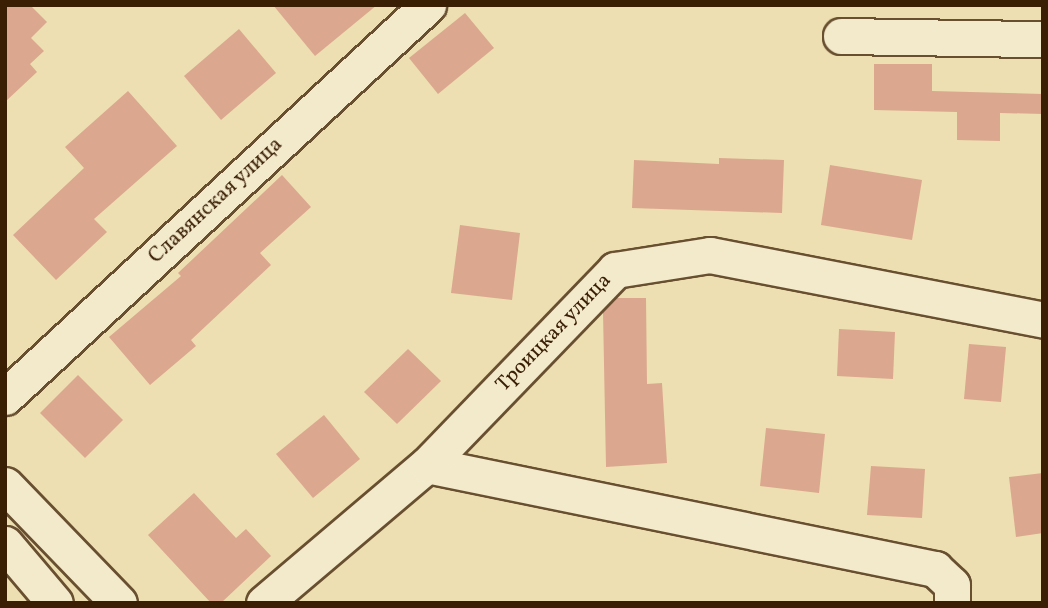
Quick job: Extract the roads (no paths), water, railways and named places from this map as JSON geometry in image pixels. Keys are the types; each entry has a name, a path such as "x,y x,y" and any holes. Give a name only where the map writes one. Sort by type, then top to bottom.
{"street":[{"name":"Славянская улица","path":"5,397 428,5"},
{"path":"841,36 1043,39"},
{"name":"Троицкая улица","path":"264,603 427,465 615,270 710,256 1043,320"},
{"path":"427,465 935,569 952,585 952,603"},
{"path":"5,485 119,603"},
{"path":"5,544 55,603"}]}
